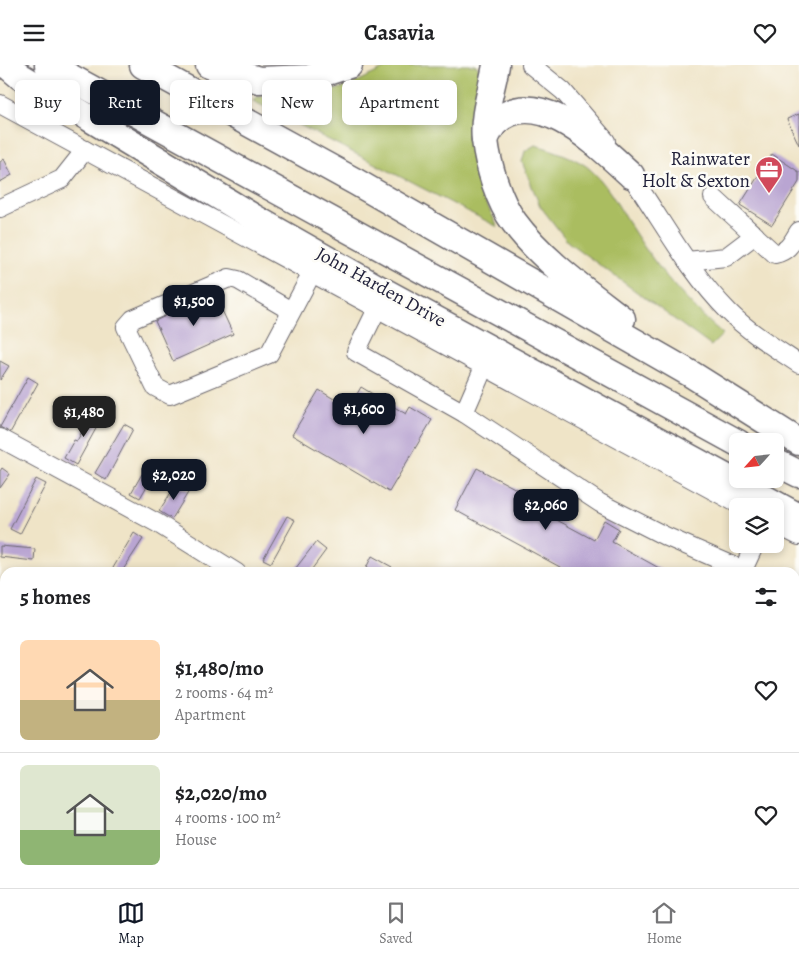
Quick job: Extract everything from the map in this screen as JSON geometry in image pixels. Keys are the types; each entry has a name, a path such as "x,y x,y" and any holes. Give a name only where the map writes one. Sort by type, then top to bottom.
{"highway":[{"path":"7,65 20,76 253,217 499,355 799,517"},
{"path":"48,65 729,438"},
{"path":"143,65 356,182 692,374 799,442"},
{"path":"209,65 259,80 309,78 349,65"},
{"path":"496,65 488,101 485,139 492,177 514,222 558,268 692,374"},
{"path":"485,139 494,123 516,109 551,113 592,139 630,175"},
{"path":"784,466 799,474"}],"street":[{"path":"531,65 563,91 606,140 687,261 729,312 768,344 799,364"},
{"name":"John Harden Drive","path":"0,103 729,499"},
{"path":"0,208 62,179 85,149"},
{"path":"713,197 775,254 784,252 790,247 799,231"},
{"path":"687,261 726,257 755,235"},
{"path":"291,311 238,280 229,278 133,319 126,327 155,387 170,395 269,354 312,273"},
{"path":"377,309 356,352 384,371 464,413 600,503 665,536 736,567"},
{"path":"464,413 484,367"},
{"path":"0,439 157,523 227,567"},
{"path":"784,528 799,536"},
{"path":"744,567 751,553"}],"green space":[{"path":"391,65 476,65 479,69 479,81 472,115 472,161 479,186 498,227 300,125 332,125 332,91 342,88 342,125 457,125 457,80 361,80"},
{"path":"256,97 262,97 262,106 253,101"},
{"path":"535,145 573,158 598,177 664,274 698,311 723,334 711,346 568,242 540,206 522,162 525,151"}],"building":[{"path":"799,114 799,145 787,119"},
{"name":"Rainwater Holt & Sexton","path":"772,154 799,172 799,182 772,225 740,205"},
{"path":"4,159 12,175 0,182 0,162"},
{"path":"214,293 233,334 173,361 155,321"},
{"path":"0,361 9,366 0,380"},
{"path":"28,377 38,383 10,433 0,427"},
{"path":"361,387 406,414 410,407 432,420 389,492 292,435 319,390 349,408"},
{"path":"94,409 104,414 76,465 64,458 74,440 77,441"},
{"path":"124,424 133,429 106,480 95,473"},
{"path":"2,468 10,474 0,488 0,471"},
{"path":"477,468 522,492 518,499 594,540 604,520 619,529 612,542 657,567 560,567 455,510"},
{"path":"142,474 151,479 140,498 131,493"},
{"path":"36,479 46,484 20,534 10,529"},
{"path":"177,483 189,491 172,519 159,511"},
{"path":"287,516 295,520 271,563 263,559"},
{"path":"134,533 143,539 125,567 114,567"},
{"path":"316,542 326,550 313,567 297,567"},
{"path":"0,546 35,549 34,561 0,557"},
{"path":"372,556 392,567 366,567"}],"place":[{"name":"Rainwater Holt & Sexton","path":"769,194"}]}
